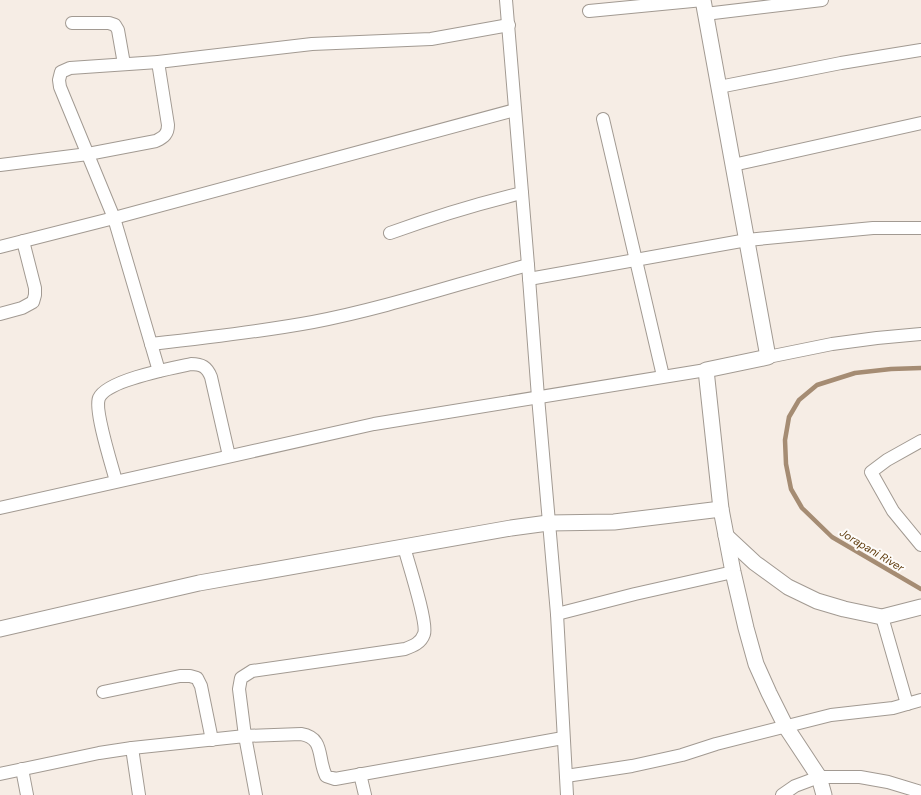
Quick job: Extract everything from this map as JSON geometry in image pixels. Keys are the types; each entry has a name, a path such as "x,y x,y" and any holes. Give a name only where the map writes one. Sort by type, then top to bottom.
{"street":[{"path":"506,0 548,523 557,614 567,795"},
{"path":"589,12 822,0"},
{"path":"704,5 768,357"},
{"path":"72,23 109,23 115,25 118,30 124,64"},
{"path":"159,372 114,218 60,87 59,80 61,72 70,68 158,62 312,44 431,39 509,25"},
{"path":"719,87 841,63 921,50"},
{"path":"0,164 88,154 156,141 164,137 168,132 168,125 158,62"},
{"path":"0,247 114,218 516,110"},
{"path":"604,119 663,376"},
{"path":"733,165 921,123"},
{"path":"390,233 448,212 522,194"},
{"path":"529,279 747,240 872,228 921,228"},
{"path":"0,314 22,308 33,302 36,295 23,241"},
{"path":"151,344 249,333 314,321 378,306 528,265"},
{"path":"0,508 374,424 706,370 832,344 921,334"},
{"path":"116,481 98,414 98,399 111,387 129,380 191,364 200,364 208,369 229,456"},
{"path":"706,370 721,509 733,572 746,628 756,664 769,693 786,727 819,777 824,795"},
{"path":"921,441 887,460 871,472 893,512 921,545"},
{"path":"0,629 199,583 511,528 548,523 614,522 721,509"},
{"path":"726,536 756,563 788,587 817,601 844,609 882,617 921,607"},
{"path":"256,795 245,736 239,689 241,678 252,671 405,649 418,644 424,634 424,620 404,547"},
{"path":"557,614 635,594 733,572"},
{"path":"882,617 907,704"},
{"path":"103,692 180,676 197,678 201,686 212,740"},
{"path":"566,776 632,766 682,755 716,744 831,716 885,710 921,700"},
{"path":"0,774 99,753 132,748 245,736 301,734 309,735 315,740 326,776 335,779 563,738"},
{"path":"132,748 139,795"},
{"path":"22,769 27,795"},
{"path":"360,774 365,795"},
{"path":"782,795 794,786 819,777 860,777 888,782 921,792"}],"waterway":[{"name":"Jorapani River","path":"921,368 891,369 855,373 817,385 799,400 789,417 785,440 786,464 791,489 802,508 832,537 921,589"}]}
